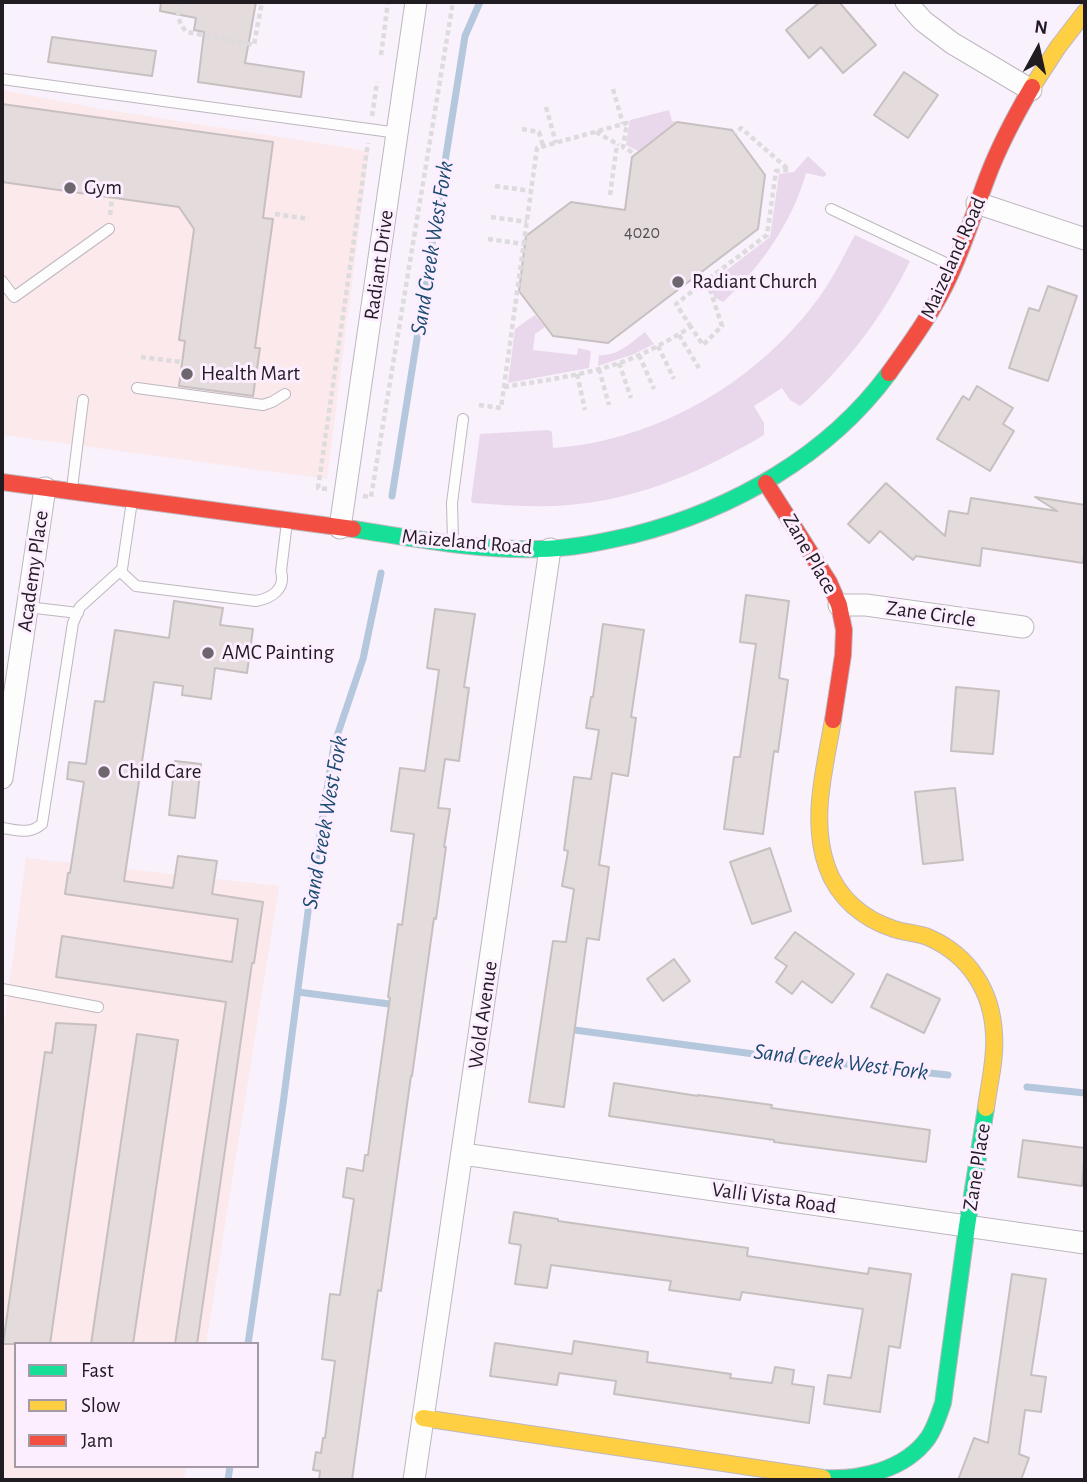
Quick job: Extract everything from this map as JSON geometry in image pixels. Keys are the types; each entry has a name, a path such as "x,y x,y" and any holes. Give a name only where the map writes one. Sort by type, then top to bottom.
{"street":[{"name":"Radiant Drive","path":"340,528 416,2"},
{"path":"906,2 923,21 952,43 1031,90"},
{"name":"Maizeland Road","path":"2,482 453,543 518,549 550,549 638,534 722,506 766,482 834,433 867,401 898,364 923,327 945,286 1007,132 1061,43 1085,12"},
{"path":"977,203 1085,239"},
{"name":"Zane Place","path":"423,1418 826,1478 854,1478 881,1471 907,1459 924,1443 935,1425 943,1403 996,1029 991,1004 967,963 949,948 928,937 895,930 870,920 851,905 834,885 828,872 819,831 819,808 843,655 844,630 830,582 766,482"},
{"name":"Academy Place","path":"2,778 7,704 27,607 45,488"},
{"name":"Wold Avenue","path":"414,1480 550,549"},
{"name":"Zane Circle","path":"839,606 866,605 1023,627"},
{"name":"Valli Vista Road","path":"463,1154 1085,1243"}],"lane":[{"path":"2,79 398,133"},
{"path":"831,209 954,266"},
{"path":"2,281 14,297 109,229"},
{"path":"137,388 263,405 285,394"},
{"path":"72,491 83,400"},
{"path":"453,543 452,503 463,419"},
{"path":"2,828 28,831 42,824 74,624 80,607 122,569 133,499"},
{"path":"120,571 136,586 256,601 268,598 278,592 283,578 281,571 288,521"},
{"path":"27,607 78,613"},
{"path":"2,989 98,1007"}],"path":[{"path":"179,2 177,13 187,32 254,45 262,2"},
{"path":"381,55 388,2"},
{"path":"368,143 318,488 371,497 453,2"},
{"path":"372,118 377,82"},
{"path":"613,89 623,124"},
{"path":"546,107 556,143"},
{"path":"480,405 501,408 537,148 627,123 610,195"},
{"path":"707,280 722,326 703,345 676,304 689,295 707,280 767,235 776,171 789,170 741,128 735,134"},
{"path":"522,130 540,132 543,146"},
{"path":"595,132 635,155"},
{"path":"495,186 531,191"},
{"path":"275,214 309,219"},
{"path":"491,217 527,222"},
{"path":"488,239 524,244"},
{"path":"683,286 689,295"},
{"path":"504,387 599,369 639,355 691,327"},
{"path":"679,335 699,368"},
{"path":"658,346 674,379"},
{"path":"639,355 654,389"},
{"path":"141,357 181,362"},
{"path":"620,362 631,398"},
{"path":"599,369 609,405"},
{"path":"578,374 585,410"}],"shaded area":[{"path":"2,90 101,109 369,151 327,479 2,435"},
{"path":"669,110 672,121 679,122 638,151 626,145 630,120"},
{"path":"808,156 826,175 824,177 806,173 793,209 774,243 750,274 723,302 714,297 710,283 770,237 779,174 794,172"},
{"path":"855,235 910,261 877,319 836,370 805,402 800,406 790,400 782,388 754,406 764,423 764,435 671,481 621,497 545,506 471,501 480,434 548,430 552,432 553,448 592,443 631,433 668,419 737,379 768,354 796,326 825,289"},
{"path":"535,315 545,327 535,334 533,350 577,355 578,348 591,351 589,368 508,383 515,329"},
{"path":"645,332 654,344 598,366 599,355 618,351"},
{"path":"26,858 279,886 206,1342 14,1342 14,1468 186,1468 184,1480 2,1480 2,1041"}],"building":[{"path":"161,2 256,2 245,63 304,72 301,97 198,82 204,32 194,30 196,18 160,11"},
{"path":"820,2 839,2 876,45 843,73 821,47 809,58 786,30"},
{"path":"52,37 156,51 152,76 48,62"},
{"path":"904,72 938,95 908,138 874,115"},
{"path":"2,104 273,142 263,218 273,219 255,348 260,348 253,396 179,386 185,341 179,340 194,229 179,207 2,182"},
{"path":"677,122 732,130 765,175 758,229 608,343 553,336 519,291 526,236 571,202 625,210 632,157"},
{"path":"1048,286 1077,296 1048,381 1009,368 1029,308 1039,311"},
{"path":"977,386 1013,408 1003,424 1014,431 990,471 937,439 963,396 969,400"},
{"path":"886,483 945,536 949,511 968,514 971,498 1057,511 1035,497 1085,505 1083,563 982,548 980,566 916,556 913,560 880,531 869,543 848,524"},
{"path":"746,595 789,601 779,678 788,680 778,752 774,751 763,834 724,829 734,757 740,757 756,644 740,642"},
{"path":"174,601 223,608 220,625 253,629 247,673 215,668 211,699 182,695 183,686 154,682 124,881 173,888 178,856 217,861 212,894 263,902 197,1342 175,1342 226,1002 56,977 62,936 232,962 238,919 65,894 84,782 67,779 69,762 86,764 95,701 104,702 115,630 169,638"},
{"path":"435,609 475,614 464,687 469,688 459,761 445,759 438,808 450,809 446,847 381,1291 378,1290 352,1480 319,1480 320,1471 313,1470 316,1452 321,1453 325,1438 335,1361 322,1359 330,1294 340,1295 354,1199 343,1197 347,1168 363,1171 365,1155 368,1155 398,924 402,925 414,834 391,831 400,768 425,771 439,670 427,668"},
{"path":"603,624 644,630 631,717 636,718 628,776 612,773 599,865 609,867 599,940 587,938 564,1107 529,1102 553,941 566,942 574,889 562,886 568,851 564,850 574,777 591,779 599,730 586,728"},
{"path":"956,687 999,691 993,754 951,751"},
{"path":"175,761 201,764 195,818 169,815"},
{"path":"955,788 963,860 923,864 915,792"},
{"path":"770,848 791,911 752,924 730,862"},
{"path":"795,932 854,974 832,1003 802,981 792,994 776,982 787,966 775,958"},
{"path":"674,959 690,981 663,1001 647,979"},
{"path":"887,974 940,999 924,1033 871,1007"},
{"path":"56,1023 96,1025 50,1342 3,1344 45,1052 52,1053"},
{"path":"137,1034 178,1040 133,1342 91,1342"},
{"path":"614,1083 930,1130 926,1162 609,1116"},
{"path":"1023,1140 1085,1148 1082,1186 1018,1177"},
{"path":"514,1212 558,1221 748,1248 747,1256 868,1274 869,1268 911,1274 900,1348 889,1346 880,1412 824,1404 828,1375 851,1378 863,1309 742,1292 740,1300 669,1290 671,1281 551,1265 547,1288 515,1284 521,1245 509,1243"},
{"path":"1012,1274 1046,1279 1031,1375 1046,1377 1041,1412 1025,1410 1019,1454 1029,1458 1021,1480 958,1480 974,1438 988,1443"},
{"path":"574,1341 648,1352 647,1362 731,1374 730,1378 772,1383 775,1367 794,1370 792,1384 814,1387 809,1423 614,1394 616,1381 559,1373 557,1385 490,1376 495,1343 572,1354"}],"waterway":[{"name":"Sand Creek West Fork","path":"392,496 465,36 480,2"},
{"name":"Sand Creek West Fork","path":"248,1342 309,904 334,745 363,659 381,573"},
{"name":"Sand Creek West Fork","path":"298,992 397,1005"},
{"name":"Sand Creek West Fork","path":"567,1029 754,1054 948,1075"},
{"path":"1027,1087 1085,1093"},
{"name":"Sand Creek West Fork","path":"228,1480 230,1468"}],"traffic: fast":[{"path":"353,529 468,546 515,549 562,548 633,535 706,511 775,476 837,430 865,403 889,373"},
{"path":"823,1478 866,1475 894,1465 918,1449 935,1426 943,1403 986,1108"}],"traffic: slow":[{"path":"1032,87 1085,12"},
{"path":"833,720 819,812 822,849 827,867 845,898 862,913 883,925 926,936 944,946 957,955 976,977 989,1004 994,1034 986,1108"},
{"path":"423,1418 823,1478"}],"traffic: jam":[{"path":"889,373 945,286 997,154 1032,87"},
{"path":"2,482 353,529"},
{"path":"766,483 829,582 839,605 844,630 843,655 833,720"}],"place":[{"name":"Gym","path":"70,188"},
{"name":"Radiant Church","path":"678,282"},
{"name":"Health Mart","path":"187,374"},
{"name":"AMC Painting","path":"208,653"},
{"name":"Child Care","path":"104,772"}]}
